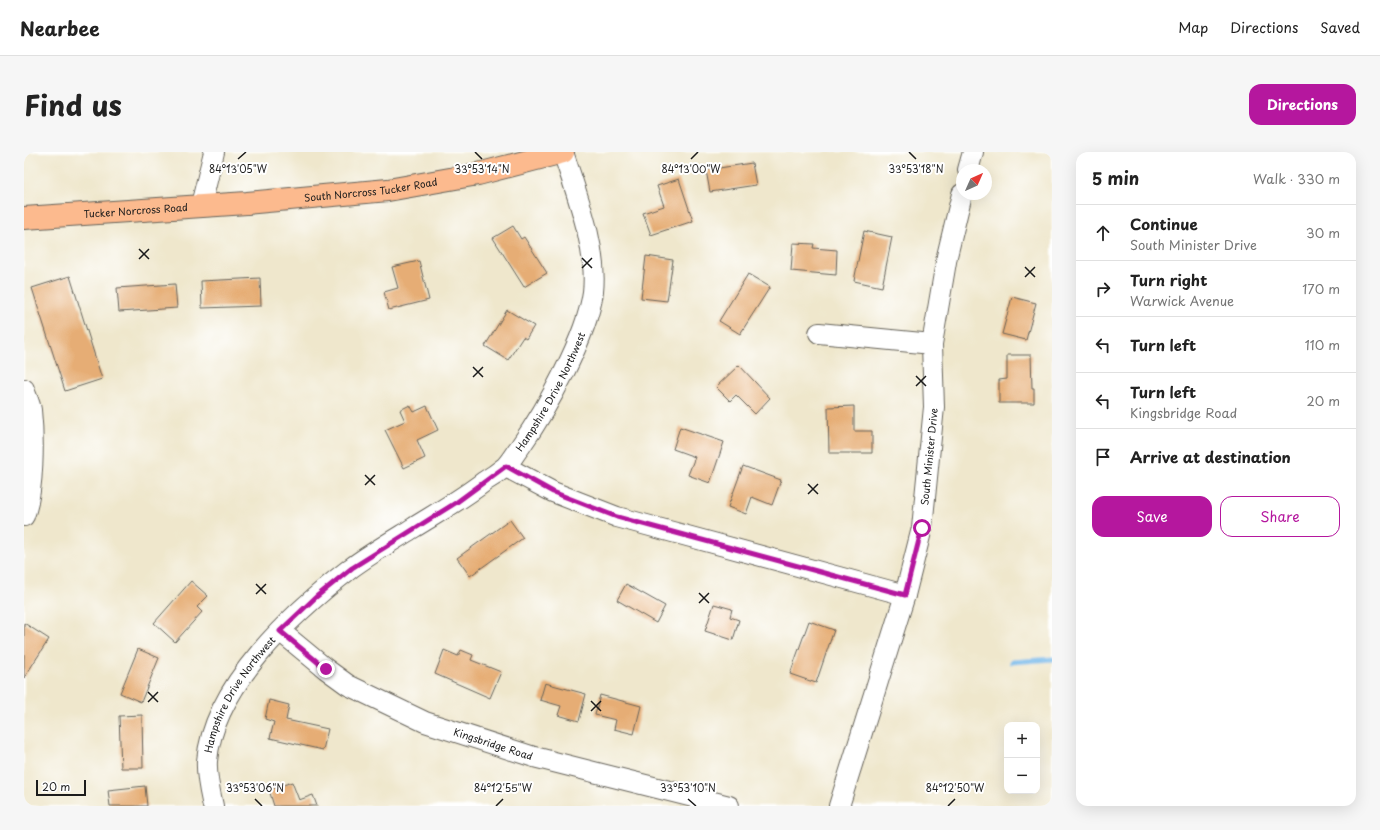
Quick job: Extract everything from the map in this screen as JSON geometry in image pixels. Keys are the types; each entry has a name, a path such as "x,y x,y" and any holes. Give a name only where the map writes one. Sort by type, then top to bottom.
{"main road":[{"name":"South Norcross Tucker Road","path":"247,202 388,190 478,174 563,152"},
{"name":"Tucker Norcross Road","path":"24,218 247,202"}],"street":[{"path":"201,205 214,152"},
{"name":"Hampshire Drive Northwest","path":"213,806 209,787 208,761 213,734 228,698 248,667 280,631 316,597 352,568 457,502 506,466 534,427 559,380 584,326 593,291 591,251 580,204 563,152"},
{"path":"970,164 973,152"},
{"name":"South Minister Drive","path":"839,806 905,595 922,528 934,407 932,344 947,256 961,200"},
{"path":"819,333 932,344"},
{"path":"24,389 30,410 32,464 27,509 24,516"},
{"path":"506,466 553,492 617,517 905,595"},
{"name":"Kingsbridge Road","path":"280,631 348,685 389,707 425,722 534,757 729,806"}],"building":[{"path":"752,163 756,185 710,192 706,170"},
{"path":"679,179 693,221 651,235 643,213 664,206 657,186"},
{"path":"513,226 521,239 524,237 547,273 524,287 493,238"},
{"path":"864,231 892,237 882,287 854,281"},
{"path":"793,243 814,244 813,248 837,250 836,275 791,271"},
{"path":"646,256 673,260 667,301 641,298"},
{"path":"419,261 429,300 389,310 384,292 398,288 392,267"},
{"path":"748,274 770,287 740,334 719,321"},
{"path":"70,276 102,379 65,391 32,288"},
{"path":"260,278 261,306 202,308 201,281"},
{"path":"175,284 177,308 119,312 117,288"},
{"path":"1012,297 1036,303 1026,340 1002,334"},
{"path":"507,310 534,326 526,339 523,337 508,360 485,346"},
{"path":"1007,355 1031,355 1034,403 999,403 999,380 1007,379"},
{"path":"739,365 770,398 755,414 736,395 730,401 716,387"},
{"path":"410,405 414,412 427,406 438,430 417,440 425,458 404,468 385,430 405,421 400,410"},
{"path":"854,406 854,431 872,431 872,453 829,453 828,407"},
{"path":"680,427 724,442 710,483 688,475 695,457 673,449"},
{"path":"743,466 781,480 772,505 752,497 746,514 728,507"},
{"path":"510,520 523,538 470,576 457,558"},
{"path":"191,581 208,596 197,607 202,612 175,642 154,623"},
{"path":"626,584 665,606 656,623 617,600"},
{"path":"714,604 732,609 730,617 739,620 733,640 705,631"},
{"path":"809,621 834,630 816,683 790,674"},
{"path":"24,623 49,639 24,678"},
{"path":"138,649 159,658 141,702 120,693"},
{"path":"444,650 458,656 461,650 473,655 471,660 501,672 490,698 435,674"},
{"path":"545,683 586,694 579,721 558,715 561,706 540,700"},
{"path":"600,695 641,706 634,734 614,729 616,720 595,715"},
{"path":"269,700 289,705 286,720 328,729 323,750 270,738 274,722 265,719"},
{"path":"142,715 143,768 121,768 119,716"},
{"path":"292,782 299,800 313,795 317,806 274,806 269,790"},
{"path":"145,786 147,806 110,806 108,790"}],"waterway":[{"path":"1012,662 1052,659"}],"route":[{"path":"326,669 280,631 316,597 352,568 414,527 457,502 506,466 553,492 617,517 905,595 922,528"}]}
